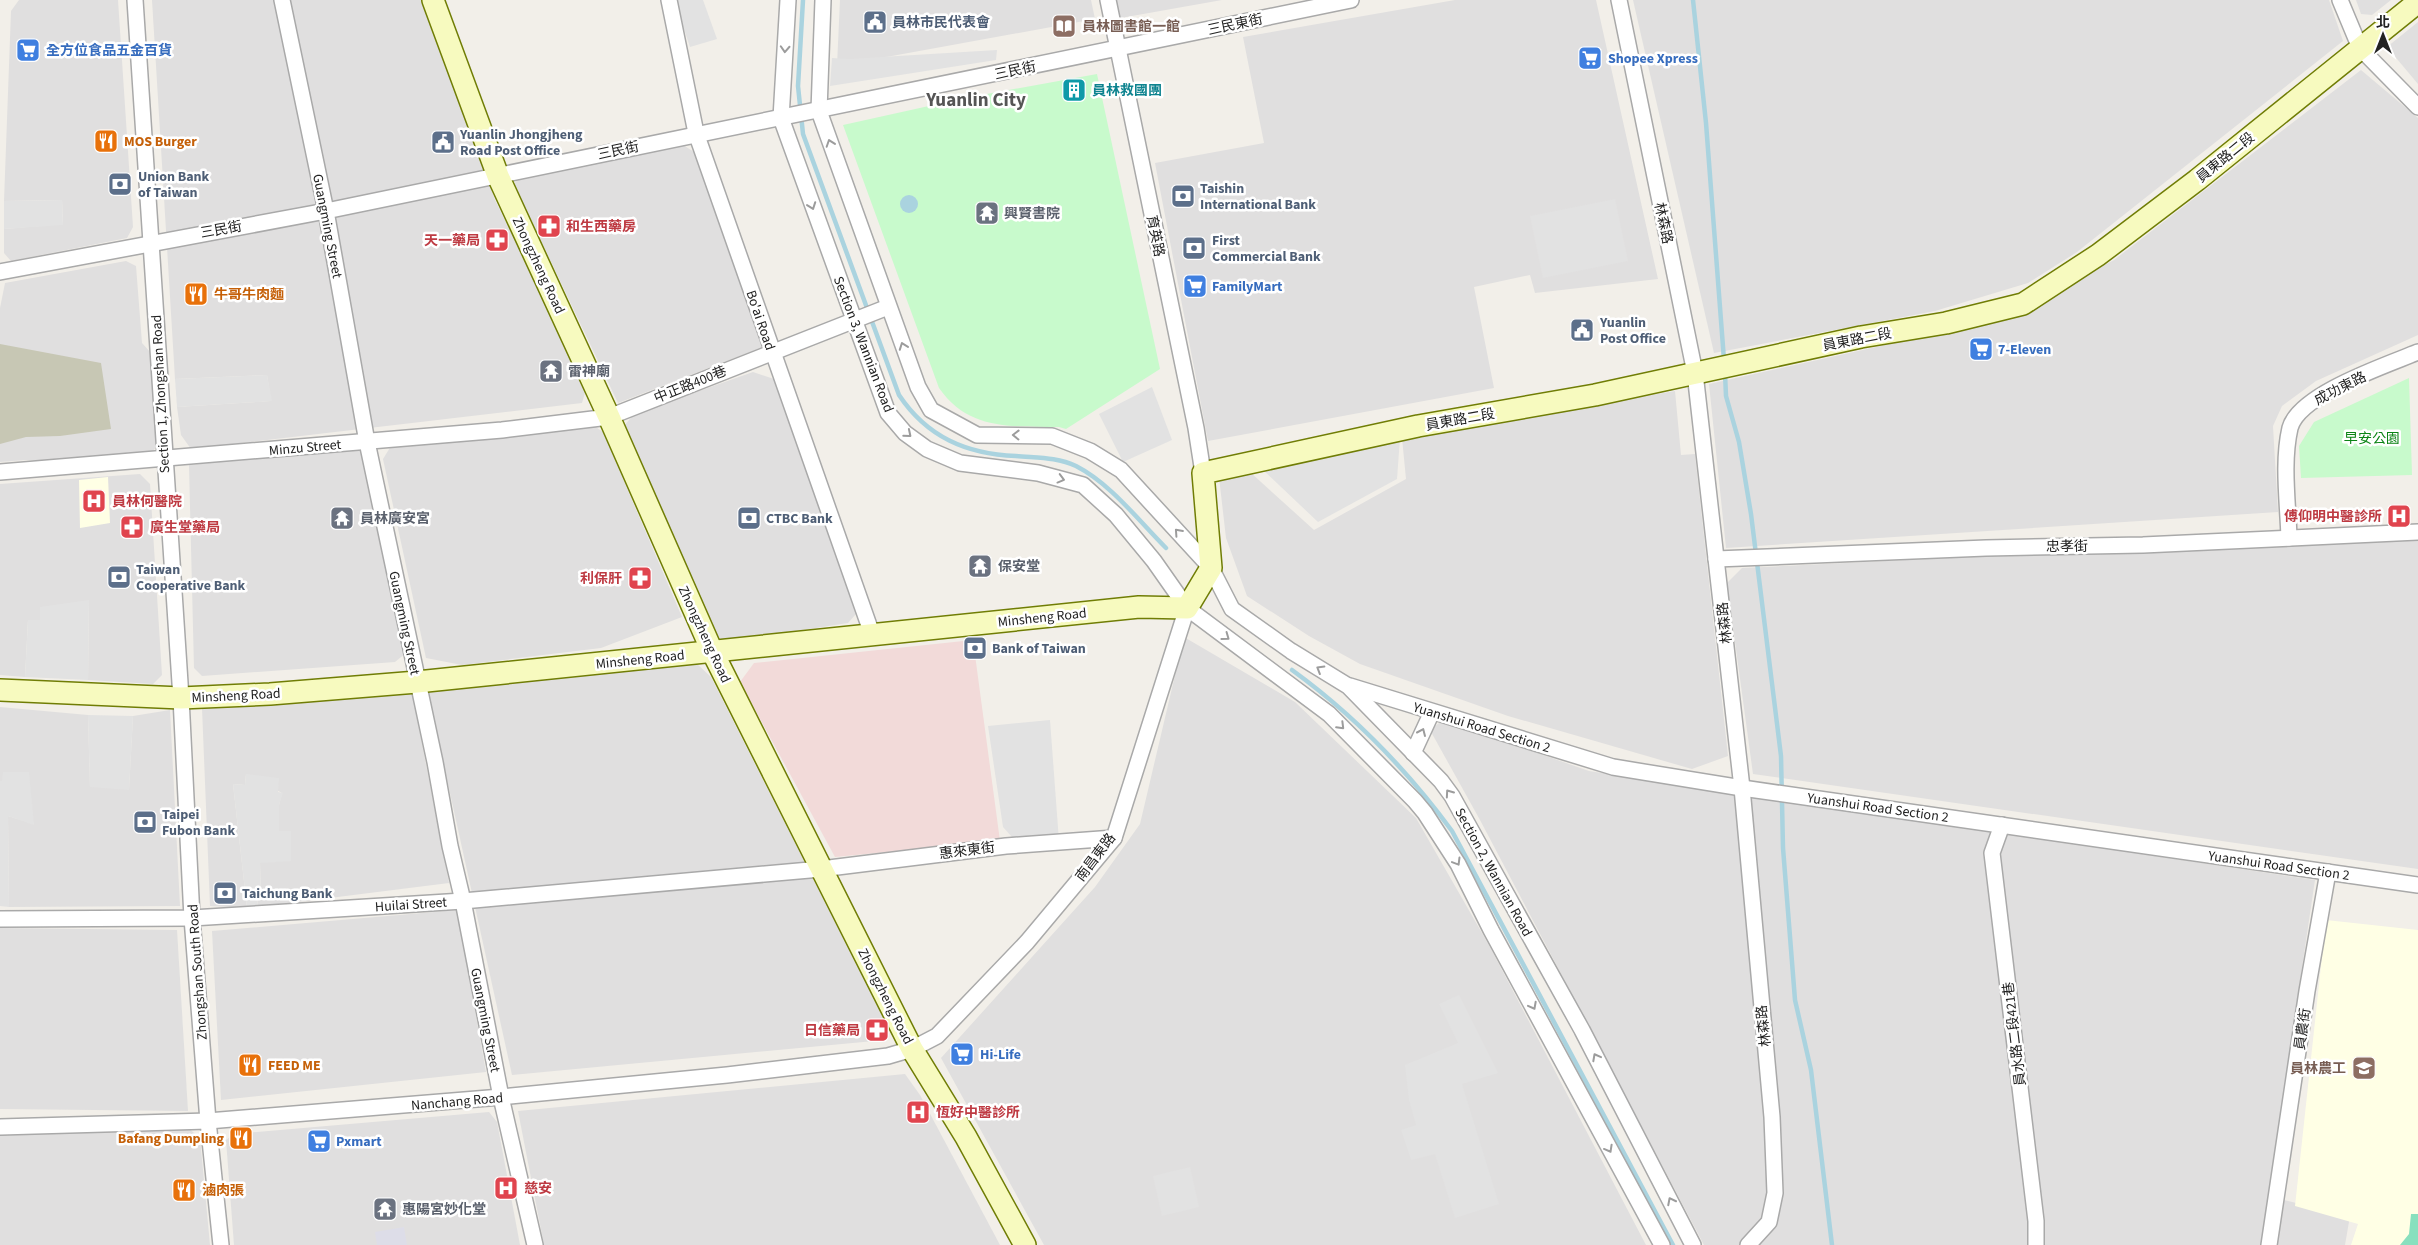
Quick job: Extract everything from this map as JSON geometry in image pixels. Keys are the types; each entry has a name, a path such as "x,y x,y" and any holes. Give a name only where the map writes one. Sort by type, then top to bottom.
{"street":[{"name":"Section 1, Zhongshan Road","path":"135,0 181,698"},
{"name":"Guangming Street","path":"282,0 326,211 367,442 502,1097 535,1245"},
{"name":"Zhongzheng Road","path":"433,0 498,176 609,417 712,651 912,1049 966,1137 1025,1245"},
{"name":"Bo'ai Road","path":"669,0 696,133 771,352 872,634"},
{"name":"Section 3, Wannian Road","path":"788,0 781,118 888,413 905,433 927,449 960,463 1038,473 1082,485 1122,523 1154,561 1187,608"},
{"path":"823,0 819,111 888,307 918,387 931,410 977,435 1052,436 1090,451 1121,470 1211,568"},
{"name":"育英路","path":"1108,0 1196,428 1203,473"},
{"name":"三民東街","path":"1118,48 1351,0"},
{"name":"林森路","path":"1619,0 1695,373 1742,788 1772,1117 1775,1192 1769,1222 1748,1245"},
{"path":"2340,0 2360,48 2418,107"},
{"name":"員東路二段","path":"1203,473 1408,428 1595,395 1861,337 1946,324 2023,304 2098,255 2144,220 2418,2"},
{"name":"三民街","path":"0,272 152,242 326,211 696,133 819,111 1118,48"},
{"name":"中正路400巷","path":"609,417 888,307"},
{"name":"成功東路","path":"2289,538 2286,478 2291,426 2299,411 2319,396 2418,352"},
{"name":"Minzu Street","path":"0,472 164,460 502,430 609,417"},
{"path":"1187,608 1211,568 1203,473"},
{"name":"忠孝街","path":"1716,559 1986,548 2143,545 2418,532"},
{"name":"Section 2, Wannian Road","path":"1211,568 1232,609 1291,652 1348,686 1452,796 1582,1030 1693,1245"},
{"name":"Minsheng Road","path":"181,698 270,694 417,682 1139,607 1187,608"},
{"name":"Section 2, Wannian Road","path":"1187,608 1329,714 1425,813 1458,864 1491,930 1662,1245"},
{"name":"南昌東路","path":"912,1049 937,1036 1014,955 1114,838 1187,608"},
{"name":"Yuanshui Road Section 2","path":"1348,686 1612,767 1742,788 2418,885"},
{"path":"0,690 181,698"},
{"name":"Zhongshan South Road","path":"181,698 192,918 208,1122 221,1245"},
{"path":"1413,753 1432,712"},
{"name":"員水路二段421巷","path":"2002,825 1992,853 2036,1221 2036,1245"},
{"name":"惠來東街","path":"821,869 1006,846 1114,838"},
{"name":"Huilai Street","path":"0,919 192,918 463,901 821,869"},
{"name":"員農街","path":"2269,1245 2307,991 2328,872"},
{"name":"Nanchang Road","path":"0,1127 208,1122 502,1097 727,1075 888,1056 912,1049"}],"shaded area":[{"path":"19,0 118,0 133,227 127,238 11,261 4,253 4,229 63,224 62,200 4,201 11,11"},
{"path":"152,0 426,0 495,200 587,386 582,403 191,449 181,435 177,407 271,401 267,375 175,379"},
{"path":"677,0 703,0 717,39 690,47 677,8"},
{"path":"840,0 1091,0 1095,19 837,66"},
{"path":"1113,0 1222,0 1115,19"},
{"path":"1455,0 1596,0 1658,279 1535,293 1530,275 1474,287 1494,388 1208,441 1155,163 1264,143 1243,37"},
{"path":"1633,0 2329,0 2343,41 2077,252 2028,283 1935,311 1714,353"},
{"path":"2356,0 2391,0 2372,15 2361,14"},
{"path":"2418,22 2418,84 2387,47"},
{"path":"997,50 996,60 830,86 832,58 848,59"},
{"path":"2361,70 2418,118 2418,335 2316,381 2282,406 2273,426 2278,512 1726,548 1709,384 1962,328 2035,301 2114,260"},
{"path":"677,141 694,152 765,346 618,403 514,184 524,172"},
{"path":"1615,199 1628,261 1543,278 1530,216"},
{"path":"62,200 63,225 4,229 4,201"},
{"path":"126,261 136,266 142,343 150,352 156,447 148,458 61,462 26,460 0,462 0,308 5,283"},
{"path":"0,344 101,363 111,429 60,436 26,437 0,444"},
{"path":"753,372 777,380 856,614 848,623 725,642 715,634 624,426 634,414"},
{"path":"267,375 272,401 177,407 175,379"},
{"path":"1152,387 1172,440 1123,462 1099,414"},
{"path":"1675,391 1681,455 1695,454 1728,756 1692,769 1508,716 1360,664 1309,636 1247,596 1226,538 1219,477 1250,472 1314,530 1406,479 1402,438"},
{"path":"593,425 603,432 682,617 601,648 462,665 426,658 383,459 391,446"},
{"path":"1400,438 1397,479 1318,522 1261,468"},
{"path":"354,447 366,453 406,653 395,662 202,676 194,668 189,465"},
{"path":"140,474 150,484 162,675 153,684 88,680 89,601 40,620 28,620 25,677 0,675 0,484"},
{"name":"員林何醫院","path":"108,477 110,523 80,528 79,480"},
{"path":"2418,535 2418,869 1753,774 1727,583 1742,568"},
{"path":"89,600 88,680 25,677 28,620 40,620 40,607"},
{"path":"1184,637 1295,702 1416,818 1490,947 1646,1245 1044,1245 941,1058 1095,887 1140,824"},
{"path":"973,640 1000,841 835,857 740,682 754,663"},
{"path":"696,663 711,677 888,1027 874,1041 512,1075 428,693 444,684"},
{"path":"412,692 449,883 258,907 257,893 261,893 260,863 291,831 279,831 279,805 282,793 246,774 245,785 233,784 247,908 210,906 202,708"},
{"path":"0,707 88,715 90,786 129,789 133,716 170,710 180,906 9,907 8,816 34,824 0,781"},
{"path":"88,715 133,716 129,790 90,787"},
{"path":"1050,720 1059,841 1020,846 1003,827 988,726"},
{"path":"1443,720 1589,771 2315,880 2268,1196 2350,1216 2345,1245 1704,1245 1480,820 1430,730"},
{"path":"3,772 29,772 34,825 8,816 9,907 0,906 0,781 2,781"},
{"path":"246,774 279,778 278,792 283,793 279,805 279,831 291,831 291,861 260,863 261,894 257,894 258,907 247,908 233,784 245,785"},
{"path":"457,910 486,1072 221,1100 212,931"},
{"name":"員林農工","path":"2326,920 2418,930 2418,1245 2351,1245 2358,1224 2295,1206"},
{"path":"0,928 177,930 188,1111 0,1109"},
{"path":"1459,995 1498,1073 1462,1084 1499,1204 1455,1218 1435,1154 1411,1160 1401,1130 1416,1125 1409,1100 1405,1065 1458,1043 1439,1004"},
{"path":"905,1074 920,1095 1000,1245 544,1245 518,1111"},
{"path":"489,1112 497,1122 520,1245 234,1245 226,1140 234,1134"},
{"path":"187,1127 200,1138 210,1245 0,1245 0,1133"},
{"path":"1190,1167 1199,1207 1162,1216 1153,1176"},
{"path":"404,1227 407,1245 377,1245 375,1232"}],"green space":[{"path":"1097,74 1160,369 1066,429 1059,427 1008,426 978,419 964,412 951,402 939,388 843,125 965,98"},
{"name":"早安公園","path":"2409,378 2412,475 2301,478 2299,446 2314,422"},
{"path":"2411,1214 2418,1214 2418,1245 2400,1245 2409,1234"}],"water":[{"path":"909,195 915,198 918,204 915,210 909,213 903,210 900,204 903,198"}],"waterway":[{"path":"803,0 798,86 803,134 899,395 922,422 949,441 981,452 1054,459 1076,466 1101,482 1112,492 1166,548"},
{"path":"1693,0 1706,123 1724,360"},
{"path":"1725,373 1726,396 1739,442 1751,514 1781,756 1783,848 1795,1000 1811,1070 1832,1245"},
{"path":"1292,670 1315,687 1378,744 1417,786 1452,831 1673,1245"}],"place":[{"name":"員林市民代表會","path":"875,22"},
{"name":"員林圖書館一館","path":"1064,26"},
{"name":"全方位食品五金百貨","path":"28,50"},
{"name":"Shopee Xpress","path":"1590,58"},
{"name":"員林救國團","path":"1074,90"},
{"name":"MOS Burger","path":"106,141"},
{"name":"Yuanlin Jhongjheng Road Post Office","path":"443,142"},
{"name":"Union Bank of Taiwan","path":"120,184"},
{"name":"Taishin International Bank","path":"1183,196"},
{"name":"興賢書院","path":"987,213"},
{"name":"和生西藥房","path":"549,226"},
{"name":"天一藥局","path":"497,240"},
{"name":"First Commercial Bank","path":"1194,248"},
{"name":"FamilyMart","path":"1195,286"},
{"name":"牛哥牛肉麵","path":"196,294"},
{"name":"Yuanlin Post Office","path":"1582,330"},
{"name":"7-Eleven","path":"1981,349"},
{"name":"雷神廟","path":"551,371"},
{"name":"員林何醫院","path":"94,501"},
{"name":"傅仰明中醫診所","path":"2399,516"},
{"name":"員林廣安宮","path":"342,518"},
{"name":"CTBC Bank","path":"749,518"},
{"name":"廣生堂藥局","path":"132,527"},
{"name":"保安堂","path":"980,566"},
{"name":"Taiwan Cooperative Bank","path":"119,577"},
{"name":"利保肝","path":"640,578"},
{"name":"Bank of Taiwan","path":"975,648"},
{"name":"Taipei Fubon Bank","path":"145,822"},
{"name":"Taichung Bank","path":"225,893"},
{"name":"日信藥局","path":"877,1030"},
{"name":"Hi-Life","path":"962,1054"},
{"name":"FEED ME","path":"250,1065"},
{"name":"員林農工","path":"2364,1068"},
{"name":"恆好中醫診所","path":"918,1112"},
{"name":"Bafang Dumpling","path":"241,1138"},
{"name":"Pxmart","path":"319,1141"},
{"name":"慈安","path":"506,1188"},
{"name":"滷肉張","path":"184,1190"},
{"name":"惠陽宮妙化堂","path":"385,1209"}],"district":[{"name":"Yuanlin City","path":"976,99"}]}
